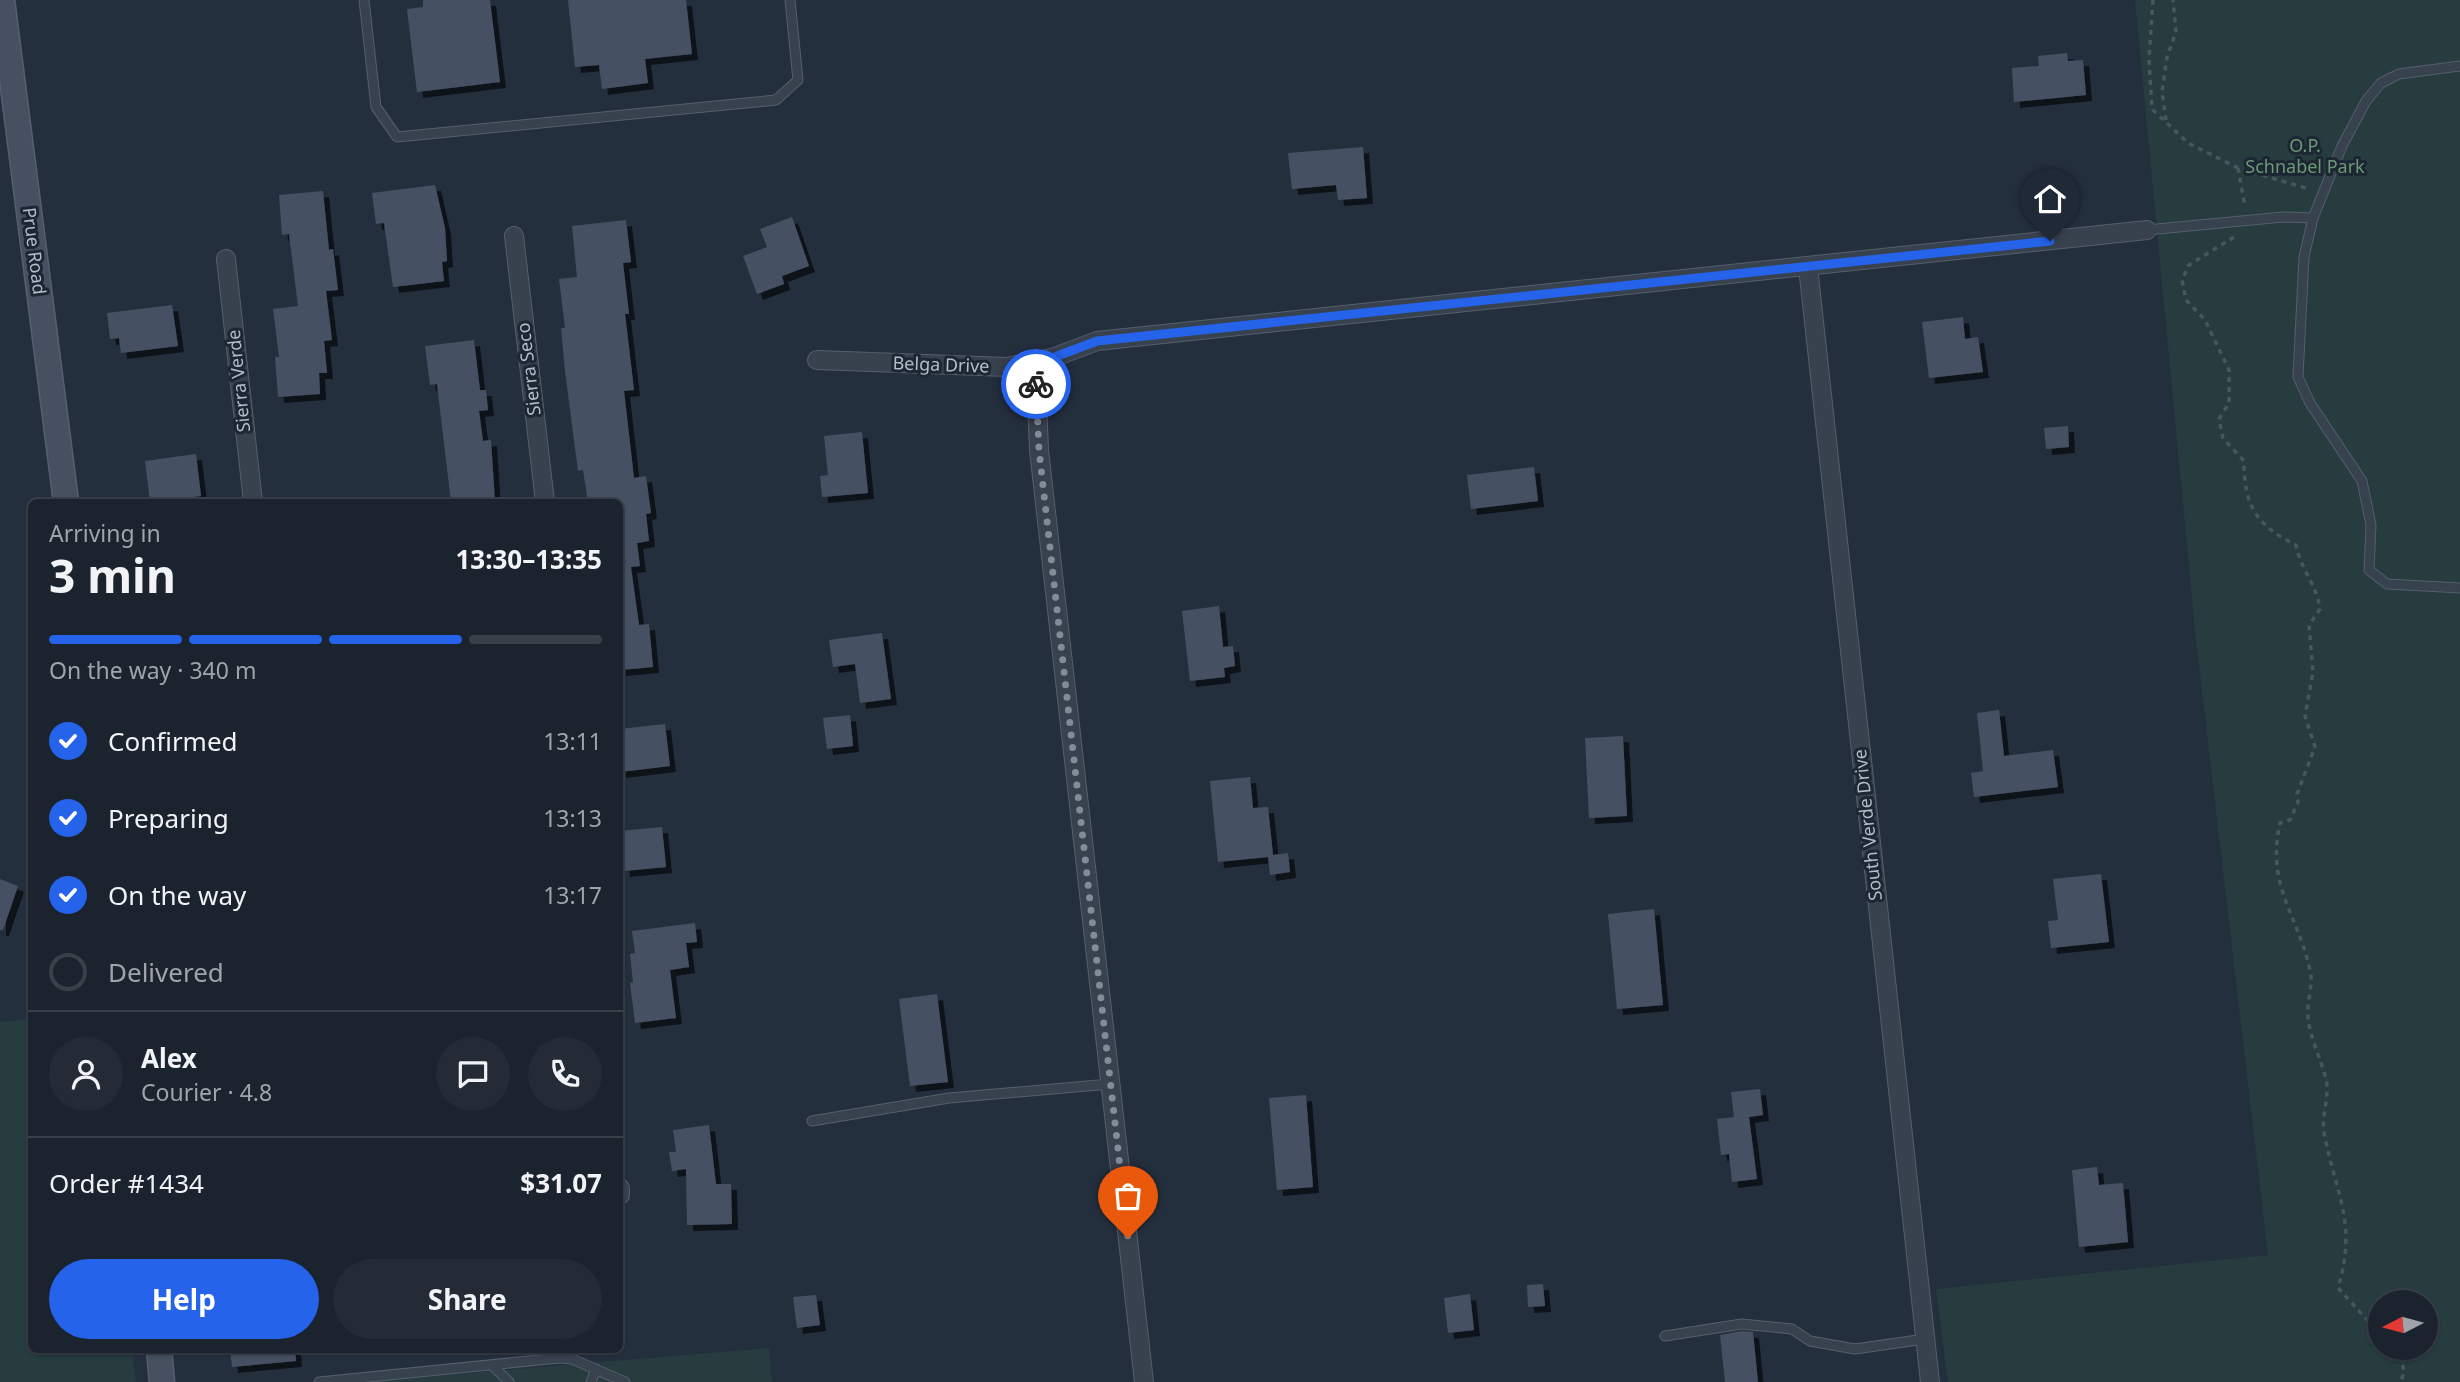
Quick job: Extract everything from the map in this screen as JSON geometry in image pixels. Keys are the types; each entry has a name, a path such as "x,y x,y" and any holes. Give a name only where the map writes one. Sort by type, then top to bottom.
{"main road":[{"name":"Prue Road","path":"2,0 66,499"},
{"path":"159,1353 162,1382"}],"street":[{"name":"Belga Drive","path":"817,360 1007,367 1052,358 1097,341 2147,230"},
{"name":"Sierra Seco","path":"514,236 545,499"},
{"name":"Sierra Verde","path":"226,259 253,499"},
{"name":"South Verde Drive","path":"1808,267 1930,1382"},
{"path":"1052,358 1036,378 1039,450 1144,1382"}],"lane":[{"path":"364,0 376,107 397,136 776,100 798,80 790,0"},
{"path":"2460,66 2399,74 2381,83 2366,101 2342,146 2314,218 2304,257 2298,377 2309,404 2362,481 2371,525 2369,570 2387,584 2460,588"},
{"path":"2147,230 2241,221 2314,218"},
{"path":"812,1121 948,1098 1110,1084"},
{"path":"1665,1336 1742,1324 1791,1329 1810,1342 1855,1349 1925,1339"},
{"path":"320,1382 559,1358 572,1359 625,1382"},
{"path":"492,1365 509,1382"},
{"path":"592,1382 596,1369"}],"path":[{"path":"2153,0 2149,59 2152,109 2188,143 2238,168 2323,194"},
{"path":"2166,122 2162,93 2167,57 2176,32 2174,0"},
{"path":"2238,168 2245,210 2236,235 2189,265 2182,280 2186,300 2206,320 2229,370 2229,402 2219,419 2222,438 2244,461 2244,491 2254,513 2296,545 2298,557 2318,591 2320,609 2309,625 2313,672 2305,716 2315,747 2297,794 2298,802 2290,820 2280,823 2274,849 2280,890 2300,935 2311,974 2308,1018 2327,1086 2323,1130 2343,1199 2346,1222 2345,1267 2338,1288 2368,1321"},
{"path":"2400,1382 2404,1376 2402,1360"}],"green space":[{"name":"O.P. Schnabel Park","path":"2135,0 2460,0 2460,1382 1948,1382 1936,1289 2268,1255 2196,640"},
{"path":"28,1019 28,1353 132,1353 136,1382 0,1382 0,1022"},
{"path":"769,1348 772,1382 362,1382"}],"building":[{"path":"423,0 490,0 500,82 417,92 407,9 423,7"},
{"path":"568,0 686,0 692,54 645,59 648,83 602,89 599,65 575,67"},
{"path":"2067,53 2068,61 2083,60 2086,95 2014,102 2012,68 2039,66 2038,56"},
{"path":"1363,147 1367,198 1338,200 1336,185 1292,189 1288,153"},
{"path":"435,185 445,228 447,261 442,262 444,281 393,287 384,223 376,224 372,193"},
{"path":"323,191 329,250 333,249 338,290 326,291 332,340 324,341 327,373 319,373 320,394 278,397 275,357 279,357 273,309 298,306 289,234 282,235 279,195"},
{"path":"792,217 809,266 782,276 784,284 757,294 743,256 767,247 760,229"},
{"path":"626,220 631,262 623,263 629,314 625,314 634,390 624,391 634,478 646,476 651,513 646,514 649,541 637,543 640,566 631,567 639,625 649,624 653,667 623,670 623,499 588,499 583,470 578,471 565,371 561,328 565,328 559,279 577,277 572,226"},
{"path":"172,305 178,346 121,353 119,338 110,339 107,313"},
{"path":"1963,317 1965,339 1978,337 1983,372 1929,378 1922,322"},
{"path":"474,340 480,390 486,390 488,410 479,411 483,441 491,440 495,499 451,499 437,384 430,385 425,346"},
{"path":"2068,426 2069,447 2046,449 2044,428"},
{"path":"862,432 868,493 822,497 820,476 828,475 824,436"},
{"path":"196,454 201,496 150,499 145,461"},
{"path":"1534,467 1538,501 1471,509 1467,475"},
{"path":"1219,606 1223,647 1233,646 1235,666 1224,668 1225,677 1190,681 1182,611"},
{"path":"882,633 891,699 860,703 855,664 833,667 829,640"},
{"path":"1999,710 2004,756 2053,750 2058,787 1974,797 1971,773 1983,771 1977,713"},
{"path":"850,715 853,746 827,749 823,718"},
{"path":"665,724 670,766 623,772 623,729"},
{"path":"1623,736 1627,816 1589,818 1585,738"},
{"path":"1250,777 1253,808 1268,807 1273,855 1288,853 1290,872 1270,875 1268,857 1218,862 1210,781"},
{"path":"662,827 666,867 624,871 623,831"},
{"path":"2101,874 2109,942 2051,948 2048,921 2058,920 2053,879"},
{"path":"0,879 18,886 3,930 0,930"},
{"path":"1654,909 1663,1005 1617,1009 1608,914"},
{"path":"695,923 697,942 686,943 689,967 670,970 676,1018 635,1023 630,983 633,982 630,954 635,953 632,931"},
{"path":"937,994 948,1082 910,1086 899,999"},
{"path":"1760,1089 1763,1115 1749,1117 1757,1179 1732,1182 1729,1154 1721,1155 1717,1119 1734,1117 1731,1092"},
{"path":"1306,1095 1313,1187 1277,1190 1269,1098"},
{"path":"709,1125 716,1184 731,1184 732,1224 687,1225 686,1169 672,1171 669,1152 676,1152 673,1130"},
{"path":"2097,1167 2099,1185 2123,1183 2128,1242 2079,1247 2072,1170"},
{"path":"1543,1284 1545,1306 1528,1307 1527,1285"},
{"path":"1470,1294 1474,1330 1448,1333 1444,1298"},
{"path":"816,1295 820,1325 797,1328 793,1297"},
{"path":"1753,1332 1758,1382 1725,1382 1720,1335"},
{"path":"230,1353 295,1353 296,1361 232,1367"}],"way so far":[{"path":"1036,384 1039,450 1128,1238"}],"route":[{"path":"1036,384 1036,378 1052,358 1097,341 2050,241"}]}
